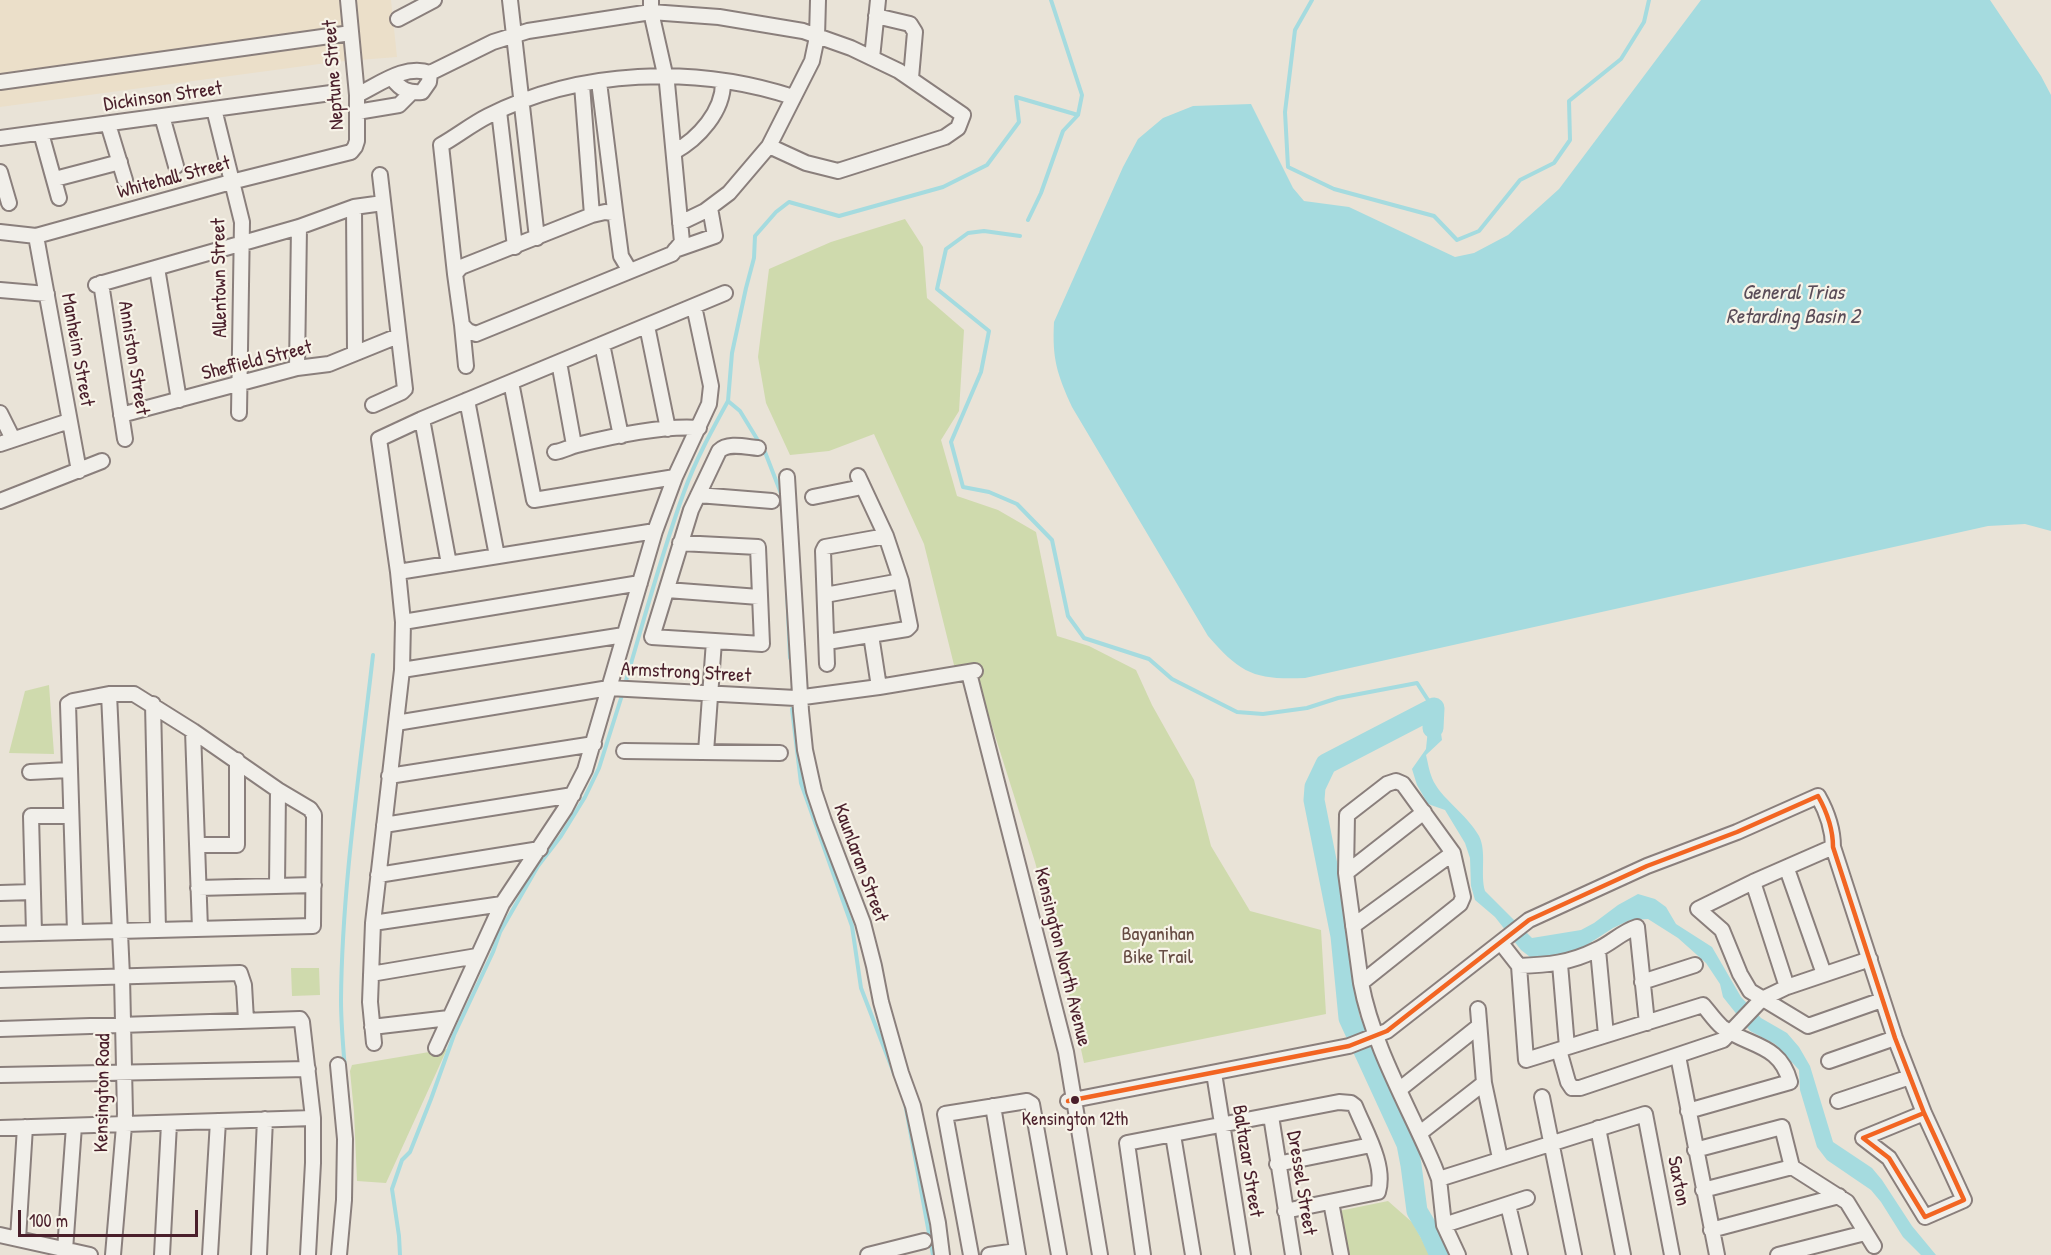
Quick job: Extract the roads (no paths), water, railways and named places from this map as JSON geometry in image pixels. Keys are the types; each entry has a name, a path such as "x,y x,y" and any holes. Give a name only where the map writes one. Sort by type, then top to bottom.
{"street":[{"name":"Neptune Street","path":"348,0 357,95 355,147"},
{"path":"510,0 537,238"},
{"path":"680,223 710,208 729,194 769,146 812,61 817,37 818,0"},
{"path":"872,58 878,0"},
{"path":"398,19 429,1"},
{"path":"462,325 468,331 476,334 672,254 682,242 666,76 651,6"},
{"path":"357,95 404,71 419,69 430,73 493,42 651,6 803,31 872,58 911,78 963,114 958,128 945,137 838,171 806,163 769,146"},
{"path":"876,16 910,24 915,32 911,78"},
{"path":"0,82 351,33"},
{"path":"392,78 400,88 411,93 422,92 429,82 430,73"},
{"path":"466,366 441,145 487,116 521,102 562,88 599,82 666,76 723,81 767,89 793,97"},
{"path":"674,152 687,145 715,113 722,96 723,81"},
{"path":"599,82 621,256 630,271"},
{"path":"582,85 592,215"},
{"name":"Dickinson Street","path":"0,138 331,93"},
{"path":"357,111 399,105 411,93"},
{"name":"Allentown Street","path":"214,109 242,222 239,413"},
{"path":"499,111 514,247"},
{"path":"162,116 176,166"},
{"path":"108,124 125,180"},
{"path":"41,133 59,198"},
{"name":"Whitehall Street","path":"0,232 36,236 231,182 343,155 355,147"},
{"path":"55,179 120,162"},
{"path":"0,172 9,203"},
{"path":"373,405 405,389 380,176"},
{"path":"179,400 157,268 298,227 354,207 383,203"},
{"path":"354,207 355,353"},
{"path":"675,250 715,236 710,208"},
{"path":"455,274 461,267 592,215 613,213 616,218"},
{"path":"297,368 298,227"},
{"name":"Manheim Street","path":"36,236 79,471"},
{"name":"Anniston Street","path":"125,439 99,284 157,268"},
{"path":"0,290 47,294"},
{"path":"374,1044 371,974 373,923 402,670 403,622 379,439 725,293"},
{"path":"436,1048 502,904 540,849 573,795 585,770 613,688 624,635 655,531 675,477 709,404 711,386 694,306"},
{"path":"647,326 668,429"},
{"name":"Sheffield Street","path":"122,416 297,368 329,364 398,336"},
{"path":"602,344 621,436"},
{"path":"559,362 574,445"},
{"path":"511,382 534,500 675,477"},
{"path":"467,400 497,556"},
{"path":"0,413 7,442 69,421"},
{"path":"422,419 450,564"},
{"path":"555,452 574,445 621,436 668,429 699,428"},
{"path":"681,543 758,547 762,644 652,637 681,543 698,495 722,447 758,448"},
{"path":"0,501 102,461"},
{"name":"Kaunlaran Street","path":"787,477 805,750 814,791 845,880 863,923 881,1002 913,1106 938,1223 942,1255"},
{"path":"813,497 860,482 886,536 901,582 910,626 907,629 827,642"},
{"path":"698,495 772,501"},
{"path":"398,572 655,531"},
{"path":"827,664 823,551 830,546 886,536"},
{"path":"825,595 901,582"},
{"path":"403,622 640,583"},
{"path":"667,590 759,597"},
{"path":"402,670 624,635"},
{"path":"871,635 879,687"},
{"path":"706,752 714,641"},
{"name":"Armstrong Street","path":"396,723 613,688 800,697 972,672"},
{"name":"Kensington North Avenue","path":"972,672 1066,1053 1072,1100 1100,1255"},
{"path":"0,934 313,926 314,815 310,809 278,790 193,730 134,694 109,694 73,701 68,704 75,932"},
{"name":"Kensington Road","path":"109,694 124,1024 124,1125 113,1255"},
{"path":"153,704 159,930"},
{"path":"193,730 200,929"},
{"path":"390,776 594,744"},
{"path":"624,751 780,753"},
{"path":"197,845 237,845 237,760"},
{"path":"30,772 69,770"},
{"path":"1361,983 1460,904 1463,897 1453,853 1403,784 1396,780 1387,784 1347,815 1346,873 1361,983 1374,1038 1420,1133 1438,1179 1444,1225 1458,1255"},
{"path":"277,886 278,790"},
{"path":"384,825 573,795"},
{"path":"1072,1100 1349,1046 1374,1038 1387,1031 1529,920 1647,866 1737,832 1818,795 1828,815 1833,847 1895,1038 1924,1113 1964,1200 1925,1217 1889,1158 1863,1138 1924,1113"},
{"path":"1346,873 1424,812"},
{"path":"34,933 31,816 71,816"},
{"path":"1833,847 1698,909 1722,930 1745,985 1758,1004 1808,1026 1882,1000"},
{"path":"378,875 540,849"},
{"path":"1353,926 1453,853"},
{"path":"1787,869 1824,974"},
{"path":"1753,882 1787,987"},
{"path":"198,888 314,885"},
{"path":"0,893 33,892"},
{"path":"373,923 502,904"},
{"path":"1519,966 1560,964 1598,950 1624,932 1637,927 1647,1023"},
{"path":"1504,941 1519,966 1526,1060 1703,1005 1721,1026 1736,1027 1776,1056 1787,1070 1790,1082 1688,1111"},
{"path":"1598,950 1606,1035"},
{"path":"371,974 477,956"},
{"path":"1560,964 1563,1049 1568,1082 1572,1088 1580,1088 1723,1040 1758,1004 1787,987 1870,958"},
{"path":"1642,982 1695,965"},
{"path":"0,980 240,973 244,985 246,1020"},
{"path":"1478,1009 1484,1083 1500,1158"},
{"path":"0,1029 300,1018 313,1118 308,1255"},
{"path":"372,1027 449,1018"},
{"path":"1400,1089 1479,1026"},
{"path":"1829,1061 1895,1038"},
{"path":"1678,1056 1717,1255"},
{"path":"338,1065 345,1139 344,1200 339,1255"},
{"path":"0,1075 308,1069"},
{"name":"Baltazar Street","path":"1214,1073 1243,1255"},
{"path":"1838,1101 1910,1077"},
{"path":"1420,1133 1484,1083"},
{"path":"1542,1097 1574,1255"},
{"path":"971,1255 945,1114 1027,1101 1032,1104 1059,1255"},
{"path":"1143,1255 1126,1143 1339,1102 1351,1103 1355,1106 1377,1159 1378,1192 1285,1211"},
{"path":"989,1255 1017,1253 993,1106"},
{"name":"Saxton","path":"1598,1128 1645,1114 1672,1255"},
{"name":"Dressel Street","path":"1271,1116 1293,1255"},
{"path":"0,1128 313,1118"},
{"path":"259,1255 265,1119"},
{"path":"210,1255 218,1121"},
{"path":"162,1255 169,1124"},
{"path":"65,1250 74,1126"},
{"path":"18,1239 26,1127"},
{"path":"1695,1150 1782,1127 1792,1167 1847,1202 1874,1246"},
{"path":"1438,1179 1598,1128 1623,1255"},
{"path":"1173,1135 1193,1255"},
{"path":"1277,1164 1371,1145"},
{"path":"1703,1190 1792,1167"},
{"path":"1711,1230 1839,1196"},
{"path":"1444,1225 1527,1198"},
{"path":"1331,1202 1341,1255"},
{"path":"1508,1205 1520,1255"},
{"path":"1778,1255 1865,1233"},
{"path":"0,1235 90,1255"},
{"path":"868,1255 902,1251 924,1241"}],"water":[{"name":"General Trias Retarding Basin 2","path":"1701,0 1990,0 2041,76 2051,95 2051,531 2025,524 1988,526 1305,678 1261,676 1240,667 1208,636 1072,407 1057,366 1054,322 1123,167 1138,139 1163,118 1193,106 1251,104 1293,188 1304,201 1349,207 1455,257 1474,253 1508,235 1559,189"},
{"path":"1426,698 1436,700 1442,740 1426,755 1430,773 1441,792 1468,820 1479,836 1483,849 1485,891 1532,938 1581,930 1638,894 1655,899 1666,907 1676,924 1712,947 1741,997 1761,1018 1787,1033 1799,1047 1810,1066 1833,1142 1872,1168 1912,1226 1936,1255 1921,1255 1903,1237 1871,1190 1827,1160 1817,1147 1800,1090 1799,1070 1775,1044 1750,1031 1723,997 1720,984 1706,963 1678,938 1648,919 1630,920 1579,950 1534,960 1521,950 1495,917 1475,900 1471,886 1470,858 1465,843 1445,810 1428,804 1417,785 1412,769 1426,749 1428,729"}],"waterway":[{"path":"1028,220 1041,193 1063,131 1078,115 1082,95 1051,0"},
{"path":"1312,0 1295,30 1285,112 1288,167 1334,189 1434,216 1457,240 1479,231 1520,180 1554,163 1570,140 1569,101 1621,59 1644,22 1649,0"},
{"path":"782,496 765,452 740,411 728,401 732,353 754,258 755,236 776,212 789,202 839,216 943,187 987,165 1019,122 1016,97 1078,115"},
{"path":"1020,236 984,231 968,233 946,249 937,289 989,331 981,372 951,442 963,487 989,492 1017,504 1052,540 1068,616 1084,638 1149,659 1172,679 1237,712 1263,714 1307,708 1338,698 1417,683 1428,700"},
{"path":"625,684 684,492 710,434 728,401"},
{"path":"786,566 790,658"},
{"path":"345,1069 341,1000 342,957 353,828 373,655"},
{"path":"400,1255 392,1189 402,1160 410,1152 454,1035 500,932 538,866 561,836 585,797 599,768 623,692"},
{"path":"1433,728 1434,708 1326,764 1315,787 1314,800 1341,936 1349,1018 1407,1144 1417,1211 1440,1255"},
{"path":"792,709 801,783 852,926 861,988 895,1076"},
{"path":"346,1079 350,1123"},
{"path":"905,1103 933,1255"},
{"path":"351,1148 351,1173"}],"place":[{"name":"Kensington 12th","path":"1075,1100"}],"park label":[{"name":"Bayanihan Bike Trail","path":"1158,946"}]}
